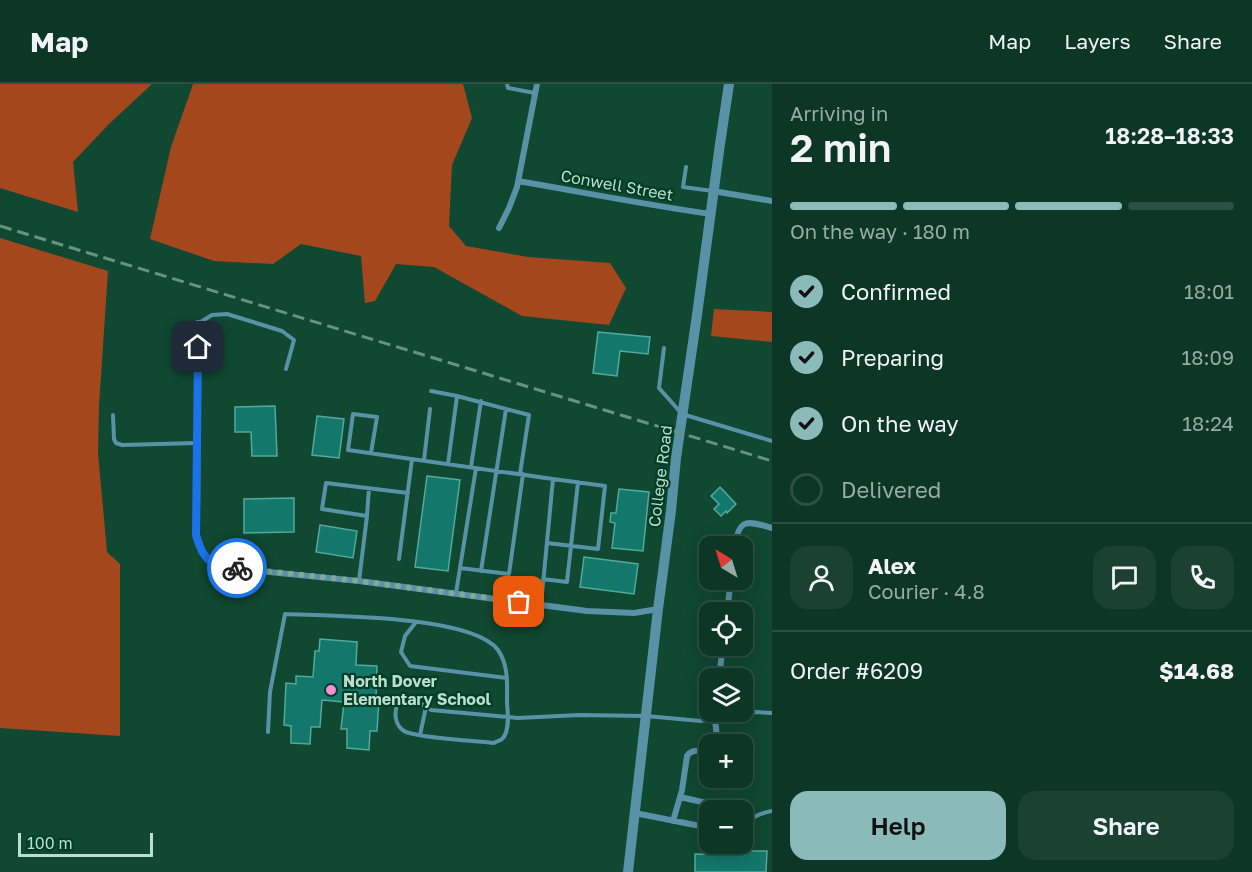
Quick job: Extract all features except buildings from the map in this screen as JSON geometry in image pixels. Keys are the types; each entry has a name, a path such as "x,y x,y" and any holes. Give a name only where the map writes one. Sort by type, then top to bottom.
{"street":[{"path":"499,228 518,181 537,84"},
{"name":"College Road","path":"628,872 682,414 729,84"},
{"name":"Conwell Street","path":"518,181 711,214"},
{"path":"713,191 772,201"},
{"path":"198,323 196,535 200,549 207,559 220,567 359,581 587,611 634,613 658,609"},
{"path":"737,536 738,531 747,523 753,522 772,528"},
{"path":"673,821 687,756 694,750 699,750"},
{"path":"680,797 699,801"},
{"path":"635,813 699,826"}],"lane":[{"path":"507,84 508,88 535,93"},
{"path":"686,167 683,187 713,191"},
{"path":"198,323 212,315 227,314 282,332 294,340 286,369"},
{"path":"663,348 659,388 682,414 772,441"},
{"path":"431,391 481,401 529,415 509,574 460,568"},
{"path":"448,464 457,396"},
{"path":"456,593 481,401"},
{"path":"424,460 430,409"},
{"path":"481,571 506,409"},
{"path":"371,453 377,417 353,414 348,450 605,486 598,549 547,543"},
{"path":"113,415 114,439 116,443 122,445 197,443"},
{"path":"399,559 412,459"},
{"path":"541,604 553,479"},
{"path":"543,579 567,582 578,482"},
{"path":"367,516 322,509 326,483 408,493"},
{"path":"359,581 369,488"},
{"path":"268,732 270,693 285,614 416,621 465,631 484,638 498,650 507,668 508,717 506,733 502,739 494,743 420,735 404,730 396,720 394,711 397,705 413,701 431,710 508,717 518,718 579,715 646,716 699,721"},
{"path":"416,621 405,636 401,652 410,666 507,678"},
{"path":"420,735 426,707"},
{"path":"753,712 772,713"},
{"path":"753,818 758,814 772,811"}],"shaded area":[{"path":"0,84 152,84 73,162 78,212 0,188"},
{"path":"193,84 463,84 472,118 452,165 449,226 466,246 528,257 610,263 626,288 609,325 522,316 434,267 396,264 375,301 365,303 361,256 301,244 273,264 214,261 150,239 171,147"},
{"path":"0,238 108,271 98,453 107,552 120,564 120,736 0,728"},
{"path":"714,309 772,312 772,342 711,336"}],"railway":[{"path":"0,226 772,461"}],"way so far":[{"path":"237,568 519,602"}],"place":[{"name":"North Dover Elementary School","path":"331,690"}],"route":[{"path":"198,347 196,535 200,549 207,559 220,567 237,568"}]}
